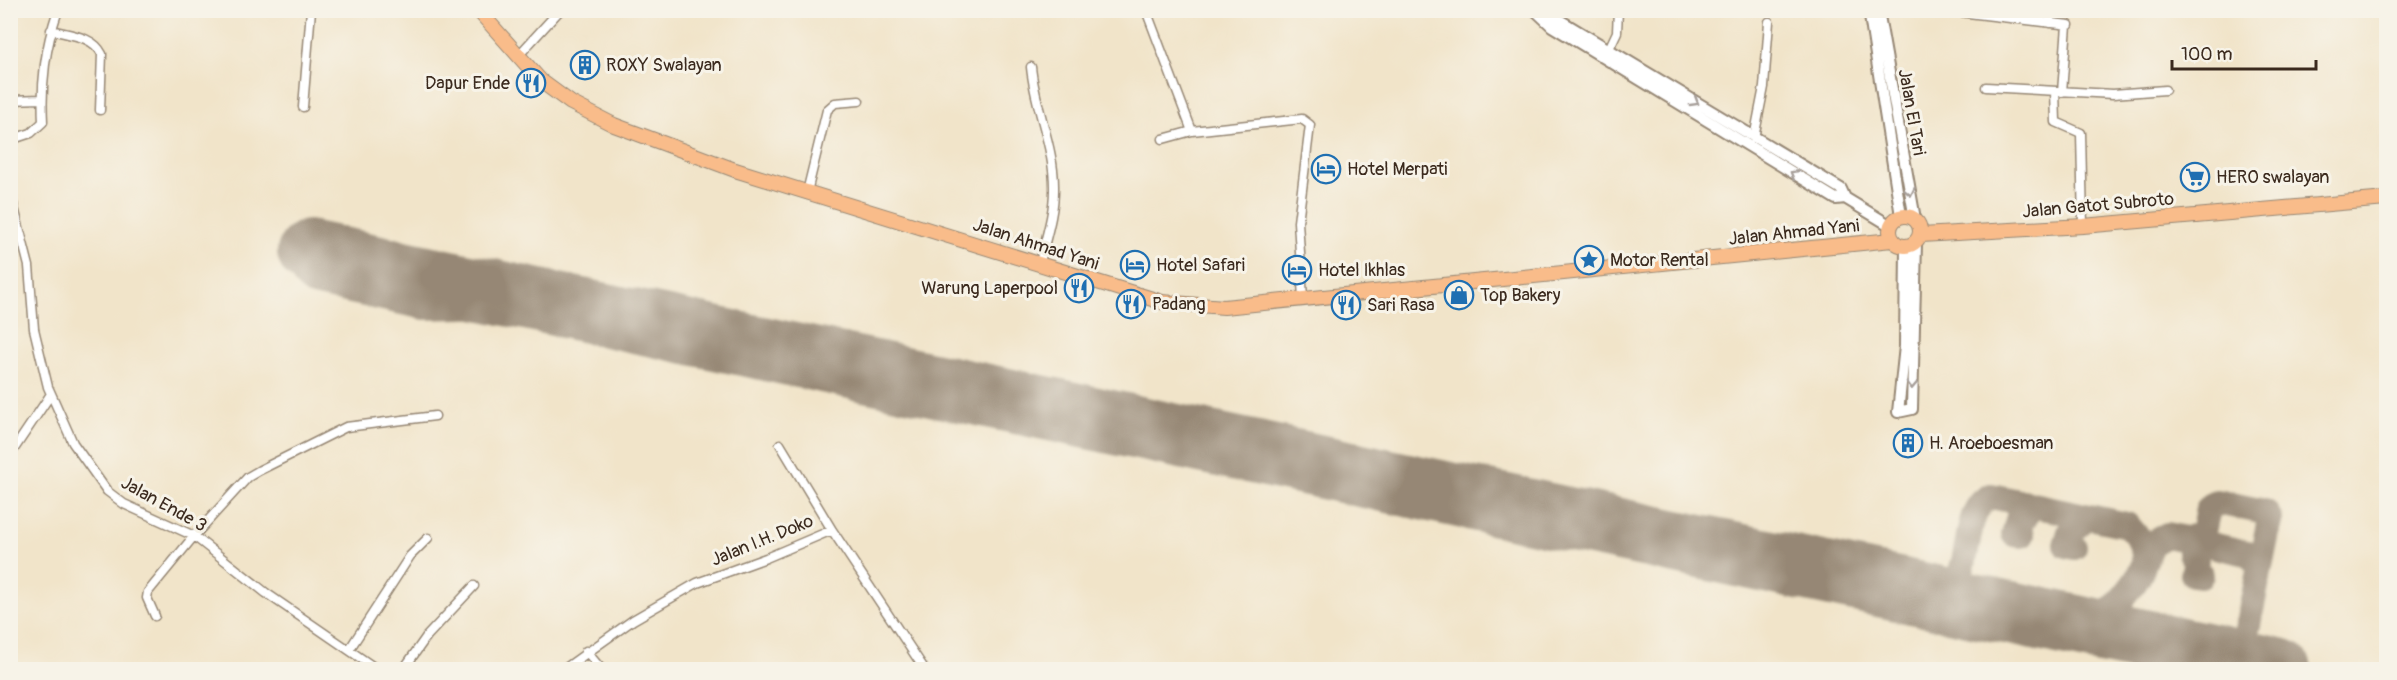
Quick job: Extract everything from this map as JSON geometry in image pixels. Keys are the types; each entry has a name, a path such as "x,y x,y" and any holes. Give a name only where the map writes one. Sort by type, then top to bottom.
{"highway":[{"name":"Jalan Ahmad Yani","path":"478,10 518,56 555,91 614,125 702,160 1040,263 1143,297 1182,305 1224,307 1900,225"},
{"name":"Jalan Gatot Subroto","path":"1914,241 2386,199"},
{"path":"1900,225 1920,226 1914,241 1900,225"}],"street":[{"path":"10,140 40,127 43,122 42,99 46,45 58,10"},
{"path":"303,107 311,10"},
{"path":"518,56 560,10"},
{"path":"1146,10 1192,131"},
{"path":"1606,54 1617,32 1618,10"},
{"name":"Jalan El Tari","path":"1869,10 1900,225"},
{"name":"Jalan El Tari","path":"1878,10 1900,225"},
{"path":"1942,10 2068,25 2056,122 2081,133 2083,226"},
{"path":"2050,10 2050,23"},
{"path":"1539,14 1556,18 1606,54 1836,199 1845,198 1900,225"},
{"path":"1754,138 1764,87 1769,22"},
{"path":"51,30 92,41 98,46 102,54 100,110"},
{"path":"1606,54 1841,189 1845,198"},
{"path":"1030,67 1032,87 1049,147 1054,184 1050,217 1040,263"},
{"path":"1986,87 2113,94 2165,90"},
{"path":"10,100 42,99"},
{"path":"807,192 827,110 835,103 859,101"},
{"path":"1163,139 1192,131 1302,119 1310,126 1298,222 1303,298"},
{"name":"Jalan Ende 3","path":"10,192 29,266 34,330 51,394 73,443 106,491 124,504 194,536 266,593 378,669"},
{"path":"1911,300 1898,412 1912,409 1911,300 1914,241"},
{"path":"10,455 51,394"},
{"path":"155,616 147,598 148,592 194,536 248,477 287,455 346,427 435,416"},
{"path":"780,444 832,530"},
{"name":"Jalan I.H. Doko","path":"563,669 586,651 697,583 766,558 832,530 925,669"},
{"path":"349,650 410,556 428,538"},
{"path":"403,669 427,636 474,586"},
{"path":"586,651 602,669"}],"taxiway":[{"path":"340,259 329,247 314,244 305,253 301,264 304,274 313,283 425,307 553,304"},
{"path":"1929,595 1946,593 1955,583 1961,571 1975,514 1981,503 1991,496 2127,525 2142,546 2144,555 2140,573 2128,592 2107,615 2098,622 2080,627"},
{"path":"2022,535 2014,534 2018,520 2026,516 2024,502"},
{"path":"2189,539 2203,532 2208,509 2217,502 2265,512 2270,519 2246,634 2232,651 2215,656"},
{"path":"2074,547 2066,545 2070,532 2079,524 2076,514"},
{"path":"2144,563 2151,544 2167,535 2251,554 2260,567"},
{"path":"2197,541 2190,553 2196,560 2193,574 2201,575"},
{"path":"1960,577 1963,595 1974,605"},
{"path":"2118,604 2115,619 2122,636"},
{"path":"2246,634 2251,652 2263,666"}],"runway":[{"path":"309,252 2280,670"}],"place":[{"name":"ROXY Swalayan","path":"585,65"},
{"name":"Dapur Ende","path":"531,83"},
{"name":"Hotel Merpati","path":"1326,169"},
{"name":"HERO swalayan","path":"2195,177"},
{"name":"Motor Rental","path":"1589,260"},
{"name":"Hotel Safari","path":"1135,265"},
{"name":"Hotel Ikhlas","path":"1297,270"},
{"name":"Warung Laperpool","path":"1079,288"},
{"name":"Top Bakery","path":"1459,295"},
{"name":"Padang","path":"1131,304"},
{"name":"Sari Rasa","path":"1346,305"},
{"name":"H. Aroeboesman","path":"1908,443"}]}
